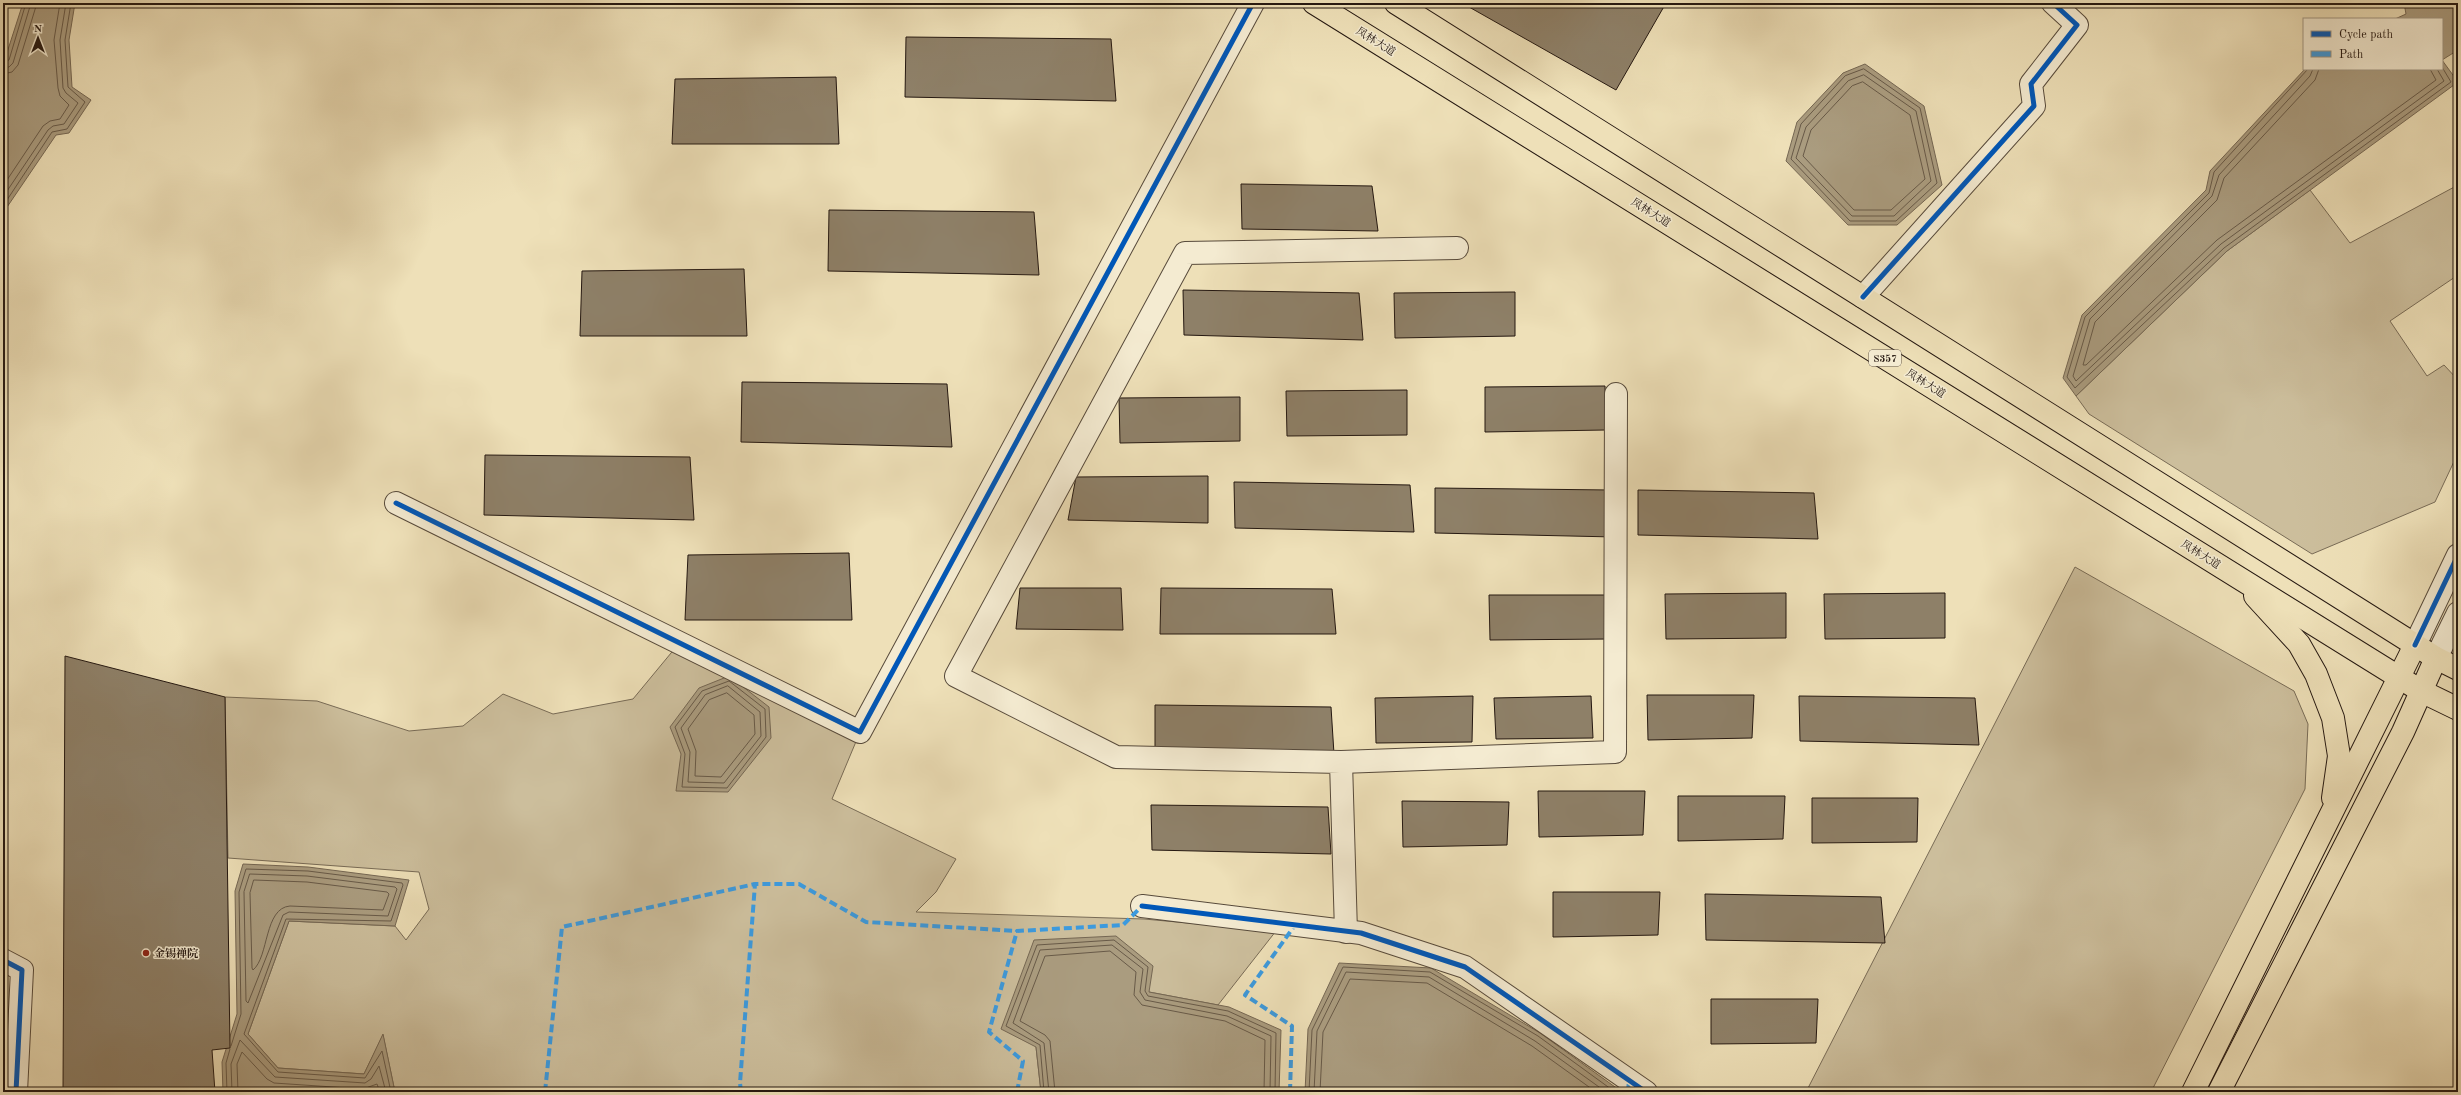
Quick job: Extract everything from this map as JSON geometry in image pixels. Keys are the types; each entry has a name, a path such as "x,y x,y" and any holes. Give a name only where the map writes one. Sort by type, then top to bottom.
{"main road":[{"name":"凤林大道","path":"1314,3 2421,691 2458,709"},
{"path":"1396,3 2415,645 2458,669"},
{"path":"2240,578 2299,644 2316,674 2333,718 2339,756 2330,816"},
{"path":"2193,1092 2415,645"},
{"path":"2219,1092 2403,732 2436,658"}],"street":[{"path":"396,503 860,732 1253,3"},
{"path":"1863,297 2034,106 2030,84 2077,25 2053,3"},
{"path":"1457,248 1185,253 956,676 1116,757 1341,762 1615,752 1616,394"},
{"path":"2415,645 2458,555"},
{"path":"2436,658 2458,613"},
{"path":"1341,762 1346,932"},
{"path":"1142,906 1361,934 1465,967 1646,1092"},
{"path":"3,960 22,970 16,1092"}],"shaded area":[{"path":"2458,185 2458,275 2390,321 2427,376 2444,365 2458,380 2458,453 2435,502 2312,554 2089,414 2076,396 2227,251 2310,190 2350,243"},
{"path":"2075,567 2294,691 2308,724 2305,789 2151,1092 1806,1092"},
{"path":"676,647 860,732 832,799 956,859 936,892 916,912 1144,919 1276,931 1218,1005 1149,992 1036,1047 1041,1092 395,1092 383,1035 364,1074 278,1068 248,1034 289,921 395,926 406,940 429,909 419,872 228,858 225,697 317,701 409,731 463,726 503,694 553,714 633,699"}],"water":[{"path":"23,3 75,3 69,40 72,87 91,100 69,133 56,135 3,213 3,65"},
{"path":"2404,3 2458,3 2458,50 2443,59 2443,18 2397,18 2406,14"},
{"path":"2443,61 2458,82 2227,251 2076,396 2063,378 2082,315 2206,190 2210,171 2304,70 2443,70"},
{"path":"1865,64 1924,106 1942,185 1897,225 1848,225 1786,161 1797,122 1843,73"},
{"path":"729,676 769,707 771,738 728,792 676,791 681,754 670,727 699,688"},
{"path":"243,864 308,867 409,880 395,926 289,921 248,1034 278,1068 364,1074 383,1034 395,1092 223,1092 222,1062 237,1014 235,891"},
{"path":"1116,936 1153,966 1149,992 1229,1007 1281,1030 1279,1092 1041,1092 1036,1047 1001,1029 1034,940"},
{"path":"1339,963 1431,968 1540,1033 1622,1092 1305,1092 1308,1029"}],"building":[{"path":"1462,3 1666,3 1616,90"},
{"path":"906,37 1111,39 1116,101 905,97"},
{"path":"836,77 839,144 672,144 675,79"},
{"path":"1241,184 1372,186 1378,231 1242,229"},
{"path":"829,210 1034,212 1039,275 828,271"},
{"path":"744,269 747,336 580,336 582,271"},
{"path":"1183,290 1359,293 1363,340 1184,335"},
{"path":"1515,292 1515,336 1395,338 1394,293"},
{"path":"742,382 947,384 952,447 741,442"},
{"path":"1605,386 1606,430 1485,432 1485,387"},
{"path":"1407,390 1407,435 1287,436 1286,391"},
{"path":"1240,397 1240,441 1120,443 1119,398"},
{"path":"485,455 690,457 694,520 484,515"},
{"path":"1208,476 1208,523 1068,520 1076,477"},
{"path":"1234,482 1410,485 1414,532 1235,528"},
{"path":"1435,488 1611,490 1615,537 1435,533"},
{"path":"1638,490 1814,493 1818,539 1638,535"},
{"path":"849,553 852,620 685,620 688,555"},
{"path":"1020,588 1121,588 1123,630 1016,629"},
{"path":"1161,588 1332,589 1336,634 1160,634"},
{"path":"1786,593 1786,638 1666,639 1665,594"},
{"path":"1945,593 1945,638 1825,639 1824,594"},
{"path":"1489,595 1610,595 1610,639 1490,640"},
{"name":"金锡禅院","path":"65,656 225,697 230,1048 212,1050 215,1092 63,1092"},
{"path":"1647,695 1754,695 1752,738 1648,740"},
{"path":"1473,696 1472,742 1376,743 1375,698"},
{"path":"1591,696 1593,738 1496,739 1494,698"},
{"path":"1799,696 1975,698 1979,745 1800,741"},
{"path":"1155,705 1331,707 1334,754 1155,750"},
{"path":"1538,791 1645,791 1643,835 1539,837"},
{"path":"1678,796 1785,796 1783,839 1678,841"},
{"path":"1812,798 1918,798 1917,842 1812,843"},
{"path":"1402,801 1509,802 1507,845 1403,847"},
{"path":"1151,805 1328,807 1331,854 1152,850"},
{"path":"1553,892 1660,892 1658,935 1553,937"},
{"path":"1705,894 1881,897 1885,943 1706,940"},
{"path":"1711,999 1818,999 1816,1043 1711,1044"}],"marked path":[{"path":"545,1092 562,927 755,884"},
{"path":"741,1092 740,1083 755,884 799,884 866,922 1017,931"},
{"path":"1017,1092 1023,1061 989,1032 1017,931 1123,925 1142,906"},
{"path":"1290,1092 1292,1026 1245,995 1295,925"},
{"path":"1628,1092 1629,1080"}],"cycle path":[{"path":"396,503 860,732 1253,3"},
{"path":"1863,297 2034,106 2031,84 2077,25 2053,3"},
{"path":"2415,645 2458,555"},
{"path":"1142,906 1361,933 1465,967 1646,1092"},
{"path":"3,960 22,970 16,1092"}],"place":[{"name":"金锡禅院","path":"146,953"}]}
